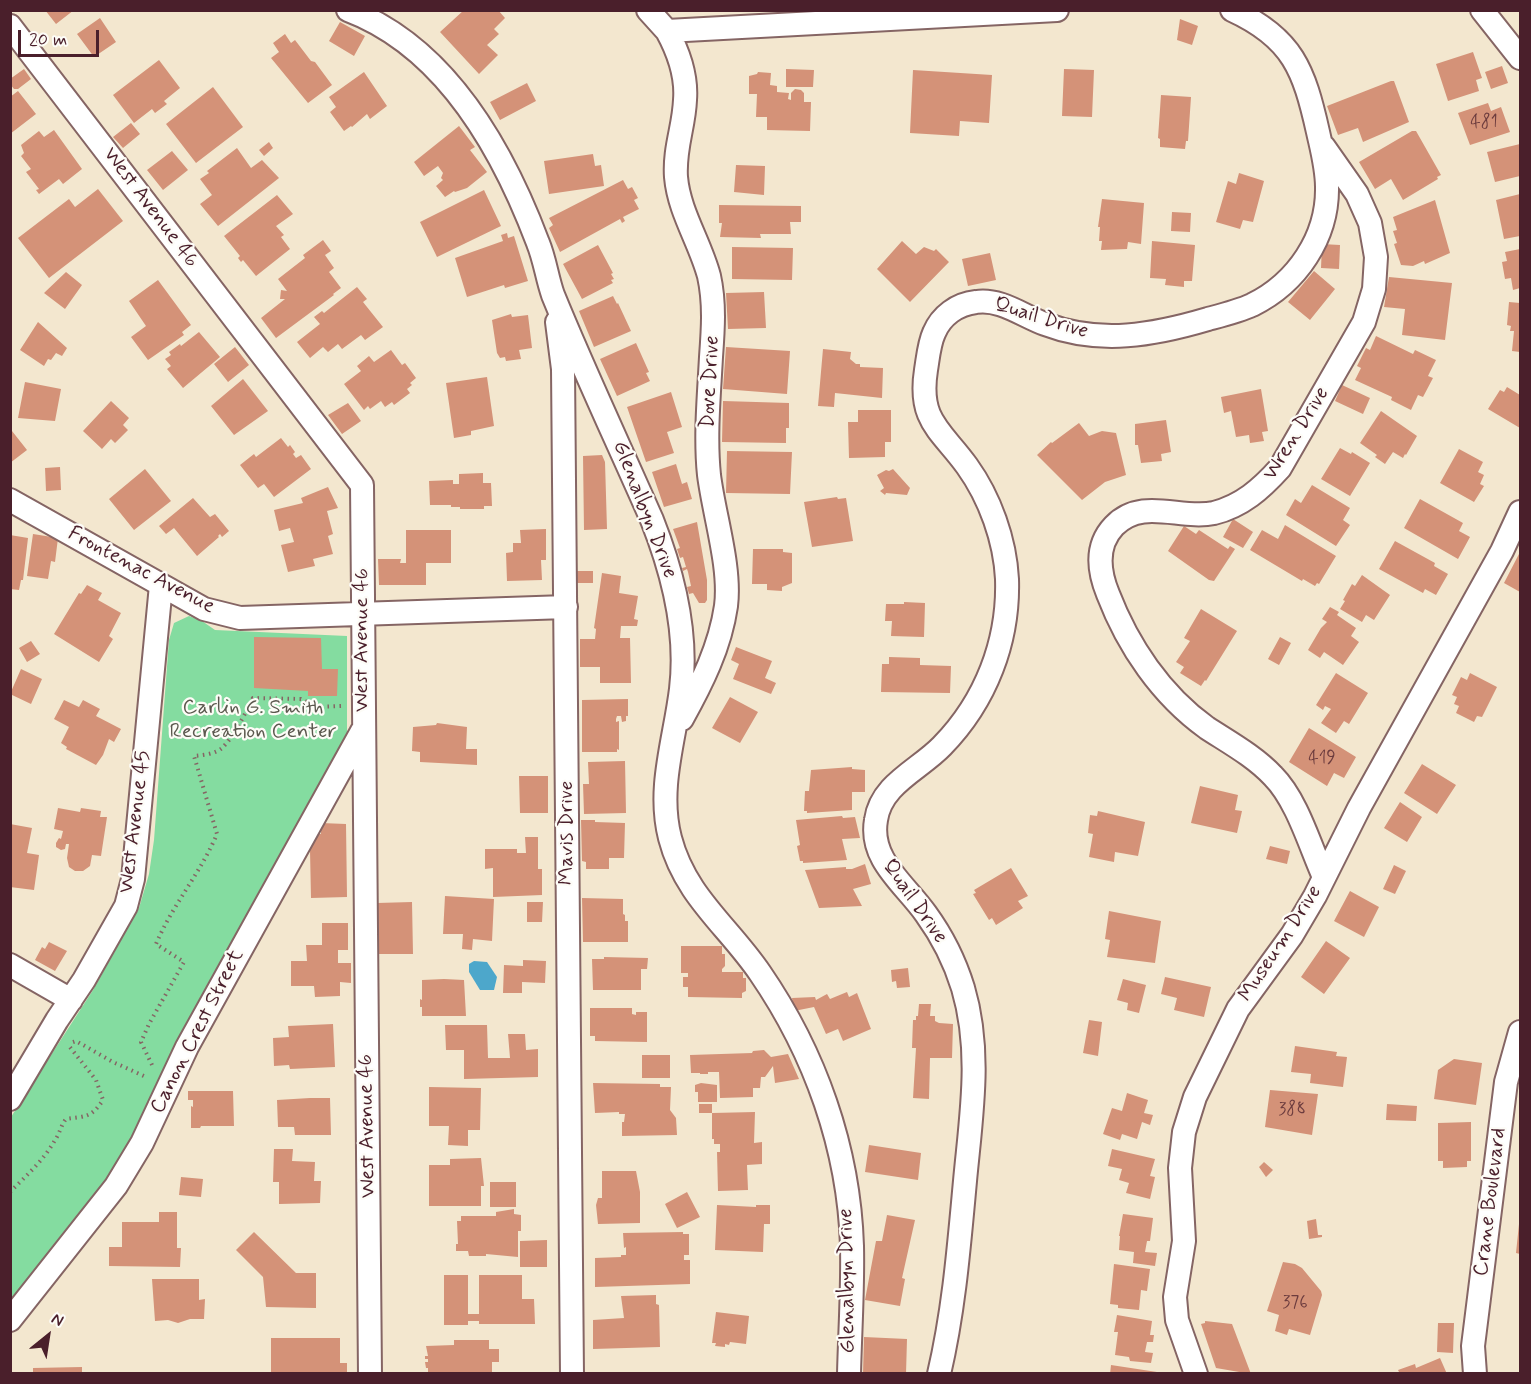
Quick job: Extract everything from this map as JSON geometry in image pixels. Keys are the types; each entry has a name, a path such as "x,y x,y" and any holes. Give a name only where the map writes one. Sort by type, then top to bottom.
{"street":[{"name":"Glenalbyn Drive","path":"348,10 399,38 433,66 465,102 490,140 520,199 539,246 552,293 665,554 676,595 682,644 681,686 665,778 665,805 669,837 679,866 697,897 759,972 792,1023 817,1077 836,1134 846,1185 852,1245 849,1374"},
{"path":"648,10 667,31 1057,10"},
{"path":"756,10 777,25"},
{"name":"Quail Drive","path":"939,1374 949,1330 956,1280 975,1070 972,1028 962,987 947,948 928,916 884,862 876,845 874,826 878,808 890,789 940,748 965,720 985,687 999,652 1006,612 1006,574 1000,537 987,502 969,469 933,425 925,405 924,384 931,338 941,320 958,306 978,301 997,303 1049,325 1084,334 1117,337 1150,334 1175,329 1247,307 1273,293 1296,273 1313,247 1324,217 1327,188 1318,131 1306,81 1293,57 1275,36 1253,20 1232,10"},
{"path":"1482,10 1521,58"},
{"name":"West Avenue 46","path":"10,26 362,485 370,1374"},
{"name":"Dove Drive","path":"667,31 678,52 684,75 685,101 676,147 676,178 682,206 709,276 714,315 708,427 709,475 726,576 726,604 719,639 704,679 675,731"},
{"name":"Wren Drive","path":"1318,131 1326,153 1358,194 1370,224 1376,257 1374,289 1364,322 1280,468 1263,488 1242,503 1213,513 1188,515 1161,510 1144,510 1126,516 1113,527 1104,543 1100,560 1101,577 1119,621 1142,661 1171,696 1206,727 1250,755 1275,777 1290,799 1324,877"},
{"name":"Mavis Drive","path":"552,293 563,369 572,1374"},
{"name":"Frontenac Avenue","path":"10,500 204,609 240,618 566,607"},
{"name":"Museum Drive","path":"1196,1374 1177,1320 1175,1297 1184,1241 1180,1168 1184,1132 1195,1097 1239,1009 1292,934 1324,877 1359,808 1502,551 1521,512"},
{"name":"West Avenue 45","path":"10,1099 126,906 133,879 161,585"},
{"name":"Canon Crest Street","path":"10,1320 116,1186 142,1143 165,1080 187,1047 364,728"},
{"path":"10,965 71,1000"},
{"name":"Crane Boulevard","path":"1475,1374 1473,1346 1506,1082 1521,1032"}],"path":[{"path":"165,1080 141,1042 184,962 156,944 176,904 198,874 217,834 194,756 210,754 222,748 241,722 253,698 301,699 316,707 364,705"},
{"path":"10,1192 43,1158 57,1139 61,1125 66,1119 86,1117 96,1110 103,1100 96,1080 68,1043 76,1041 146,1077 165,1080"}],"green space":[{"name":"Carlin G. Smith Recreation Center","path":"189,616 215,630 347,636 347,737 108,1179 11,1300 11,1117 93,990 139,908 149,874 154,840 169,640 174,623"}],"water":[{"path":"474,961 487,962 497,977 494,990 480,990 469,972 469,964"}],"building":[{"path":"45,10 74,10 56,24"},
{"path":"464,10 498,10 505,18 494,29 499,34 487,45 498,55 479,74 440,32"},
{"path":"100,18 116,42 94,57 77,34"},
{"path":"1180,19 1198,26 1192,45 1177,40"},
{"path":"340,22 365,36 354,56 329,41"},
{"path":"285,34 291,43 295,40 332,85 308,103 271,58 279,52 273,43"},
{"path":"1473,52 1482,78 1476,80 1479,91 1448,101 1436,64"},
{"path":"159,60 180,88 164,101 167,104 155,113 152,109 134,123 113,95"},
{"path":"1502,66 1508,83 1491,89 1485,72"},
{"path":"24,69 31,79 18,89 14,89 10,84 10,79"},
{"path":"786,69 814,70 813,87 786,87"},
{"path":"1064,69 1094,70 1092,117 1062,116"},
{"path":"913,70 992,75 989,123 960,121 959,136 910,133"},
{"path":"364,72 387,106 370,119 367,114 344,131 330,112 336,107 329,97"},
{"path":"758,72 771,73 770,85 777,86 777,92 789,93 788,99 791,100 791,93 795,89 804,93 804,102 811,102 810,131 767,130 767,117 756,117 757,94 749,94 749,76"},
{"path":"1394,81 1409,122 1363,142 1358,128 1338,135 1327,106"},
{"path":"527,83 536,101 500,120 490,102"},
{"path":"213,87 243,127 196,163 166,124"},
{"path":"18,91 36,114 10,134 10,97"},
{"path":"1161,95 1191,97 1188,141 1186,141 1185,149 1160,147 1158,138"},
{"path":"1488,103 1491,111 1501,107 1510,132 1470,145 1458,113"},
{"path":"131,123 140,134 123,148 113,137"},
{"path":"459,126 475,147 470,150 487,172 467,188 454,191 445,197 436,186 443,180 441,178 443,173 438,166 424,176 414,162"},
{"path":"54,130 82,169 63,184 59,179 39,194 36,190 39,189 26,172 31,169 21,156 24,153 21,145 39,131 44,137"},
{"path":"1412,131 1416,131 1441,175 1403,200 1391,179 1375,189 1359,162"},
{"path":"269,142 273,148 264,156 259,150"},
{"path":"1520,144 1520,176 1495,182 1487,152"},
{"path":"237,148 251,168 262,160 279,178 218,226 200,204 212,195 200,179"},
{"path":"172,151 188,170 163,190 147,170"},
{"path":"593,154 595,166 601,165 604,186 549,194 544,161"},
{"path":"736,165 765,166 764,195 734,192"},
{"path":"1239,173 1264,181 1253,222 1243,220 1240,229 1216,222 1228,181 1236,184"},
{"path":"623,180 628,189 632,187 638,198 634,200 639,209 623,217 625,221 622,223 620,219 560,252 549,228 553,225 549,218"},
{"path":"98,189 123,221 49,278 18,238 69,199 75,207"},
{"path":"484,190 501,226 437,257 420,222"},
{"path":"1520,194 1520,236 1504,239 1496,200"},
{"path":"277,195 293,214 276,226 284,235 281,237 290,249 256,276 243,260 241,262 238,258 240,256 224,236"},
{"path":"1102,199 1144,203 1141,244 1128,242 1127,249 1101,250 1102,241 1099,241 1100,227 1098,227"},
{"path":"1435,200 1450,253 1425,264 1424,261 1413,266 1401,265 1394,244 1397,243 1393,231 1397,230 1393,217"},
{"path":"719,205 801,206 801,222 790,222 791,234 760,234 761,238 720,237 722,223 719,223"},
{"path":"1172,212 1191,213 1190,232 1171,231"},
{"path":"507,233 508,238 514,236 528,281 505,288 504,285 467,297 455,258 503,241 501,235"},
{"path":"323,240 331,251 325,255 334,268 329,272 341,288 276,338 261,318 285,299 280,299 281,290 287,291 278,279 305,258 303,255"},
{"path":"902,241 916,254 924,247 934,251 936,249 949,262 910,302 877,269"},
{"path":"1152,241 1195,245 1192,281 1184,281 1184,287 1165,285 1166,279 1150,278"},
{"path":"1322,244 1340,245 1339,269 1321,268"},
{"path":"598,245 613,273 611,274 614,279 611,280 613,283 582,299 563,264"},
{"path":"732,247 793,248 792,280 732,279"},
{"path":"1520,249 1520,288 1513,290 1511,278 1505,279 1502,262 1507,261 1505,252"},
{"path":"990,253 996,280 968,286 962,259"},
{"path":"1314,271 1335,289 1310,320 1288,302"},
{"path":"66,272 82,285 65,309 44,293"},
{"path":"1389,277 1452,283 1445,340 1402,335 1405,309 1384,307"},
{"path":"158,280 191,325 182,332 184,335 148,360 131,337 146,326 129,301"},
{"path":"357,287 367,299 363,302 383,327 365,340 361,335 342,349 338,344 328,352 323,347 310,358 297,342 320,324 314,317 322,311 324,313"},
{"path":"764,292 766,328 728,329 726,293"},
{"path":"613,296 631,331 594,347 579,311"},
{"path":"1509,302 1520,303 1520,352 1512,351 1514,331 1510,331 1511,326 1507,325"},
{"path":"511,314 512,317 528,315 532,348 519,350 521,359 506,361 505,357 500,358 497,353 492,320"},
{"path":"38,322 67,348 62,356 56,353 51,360 48,359 44,366 20,350"},
{"path":"199,332 220,357 183,388 167,369 171,366 165,359 171,355 169,352"},
{"path":"1376,336 1413,354 1415,350 1436,360 1428,376 1433,378 1423,397 1418,395 1411,410 1391,400 1392,397 1355,380 1361,368 1357,366 1366,348 1370,350"},
{"path":"636,343 649,372 646,373 650,381 617,396 600,359"},
{"path":"235,347 249,365 228,382 214,364"},
{"path":"726,347 790,351 787,394 723,389"},
{"path":"823,349 851,352 850,359 860,364 860,367 883,368 882,398 835,393 834,407 818,406"},
{"path":"391,350 416,378 407,389 410,393 394,405 392,402 385,407 381,401 370,409 368,406 364,410 344,384 361,371 357,366 369,356 374,362"},
{"path":"487,377 494,426 471,431 471,435 454,438 446,383"},
{"path":"243,379 268,411 234,435 211,406"},
{"path":"25,382 61,389 55,421 18,418"},
{"path":"1342,385 1370,398 1363,414 1335,401"},
{"path":"1507,387 1520,395 1520,428 1488,409 1500,390 1504,392"},
{"path":"1261,389 1268,431 1262,432 1264,441 1250,443 1249,435 1236,437 1231,411 1224,413 1221,397"},
{"path":"671,392 682,427 667,432 674,453 646,462 627,407"},
{"path":"111,401 129,418 123,425 128,430 115,443 111,439 102,449 83,431"},
{"path":"723,401 789,403 789,428 786,428 786,443 722,442"},
{"path":"348,403 361,421 342,434 328,415"},
{"path":"858,410 891,410 891,442 885,442 885,457 849,458 848,422 858,422"},
{"path":"1381,411 1417,436 1403,458 1393,452 1385,464 1360,443"},
{"path":"1166,420 1171,452 1161,454 1162,461 1141,463 1138,445 1135,445 1135,424"},
{"path":"1079,423 1089,436 1102,431 1116,433 1126,475 1105,482 1082,500 1037,455 1051,442"},
{"path":"12,431 27,450 10,463 10,432"},
{"path":"281,438 288,447 290,445 296,458 301,455 311,469 274,497 264,484 258,488 240,465 254,454 256,457"},
{"path":"1340,448 1370,463 1350,496 1321,479"},
{"path":"1459,449 1483,462 1478,472 1484,475 1480,484 1484,486 1474,502 1440,483"},
{"path":"727,451 792,452 790,494 726,493"},
{"path":"602,455 605,462 607,529 584,530 583,456"},
{"path":"676,464 682,484 687,482 692,499 664,507 652,472"},
{"path":"60,467 61,490 46,491 45,468"},
{"path":"145,469 171,501 134,530 109,499"},
{"path":"893,469 910,488 907,495 886,493 885,495 880,491 884,488 877,475"},
{"path":"483,473 483,483 491,483 492,506 484,506 484,509 460,509 460,507 451,507 451,505 430,505 429,481 453,480 453,484 459,484 459,474"},
{"path":"1312,485 1350,508 1343,520 1350,525 1336,546 1286,515 1295,499 1301,503"},
{"path":"328,487 338,508 327,511 333,534 328,536 333,554 313,559 315,566 288,572 281,545 294,542 290,528 279,531 274,510 303,503 301,498"},
{"path":"837,497 838,499 846,498 853,541 812,547 804,502"},
{"path":"193,498 210,517 215,514 229,531 222,537 220,534 197,556 174,528 166,534 159,526"},
{"path":"1420,499 1463,523 1459,531 1470,537 1458,559 1404,528"},
{"path":"1233,519 1253,532 1243,548 1223,537"},
{"path":"697,522 707,580 705,603 699,603 693,593 689,594 687,587 691,586 688,572 687,569 683,571 682,568 686,567 683,557 680,558 677,549 680,548 673,529"},
{"path":"1285,525 1336,556 1319,584 1315,586 1303,579 1302,581 1250,550 1262,530 1278,539"},
{"path":"1184,526 1196,534 1199,530 1228,549 1230,546 1235,549 1214,581 1209,580 1168,551"},
{"path":"546,529 546,560 541,560 542,580 507,581 506,553 513,552 513,543 521,543 520,530"},
{"path":"406,530 451,530 451,563 426,563 426,585 379,585 378,559 401,559 400,563 406,563"},
{"path":"33,534 58,538 55,562 51,561 48,579 27,576"},
{"path":"10,535 28,538 23,580 21,580 19,590 10,589"},
{"path":"1395,541 1435,563 1434,566 1448,574 1436,595 1425,589 1423,593 1379,569"},
{"path":"753,549 783,549 783,552 792,553 792,583 782,587 782,591 767,590 767,584 752,584"},
{"path":"1520,552 1520,592 1504,583"},
{"path":"571,571 593,571 593,583 571,583"},
{"path":"602,573 621,576 619,593 638,596 634,619 638,620 637,626 621,626 620,638 630,638 631,683 600,683 600,667 580,667 580,639 595,639 596,629 594,628"},
{"path":"1362,575 1390,595 1374,620 1366,615 1362,622 1340,609 1352,584 1355,586"},
{"path":"87,585 102,593 98,600 121,613 109,636 113,639 99,662 54,634 79,593 81,594"},
{"path":"904,602 925,603 924,637 891,636 892,621 885,621 886,604 904,604"},
{"path":"1330,607 1339,612 1337,615 1356,628 1351,636 1359,642 1343,665 1324,652 1320,658 1308,650 1327,622 1322,619"},
{"path":"1201,609 1237,631 1201,686 1180,673 1184,667 1176,662 1190,641 1184,638"},
{"path":"254,637 321,638 322,669 338,669 337,696 308,696 308,691 254,688"},
{"path":"1280,637 1291,643 1279,665 1268,659"},
{"path":"31,641 40,654 27,662 19,648"},
{"path":"736,647 772,661 765,678 776,683 771,694 733,679 739,664 731,660"},
{"path":"889,657 920,658 920,665 951,666 950,693 881,692 882,664 889,664"},
{"path":"21,669 42,679 31,704 10,694"},
{"path":"1336,673 1368,693 1349,724 1344,721 1336,733 1321,723 1331,709 1325,706 1323,710 1316,705"},
{"path":"1470,673 1497,687 1482,717 1477,716 1474,722 1456,713 1459,706 1454,704 1457,697 1452,695 1461,677 1467,680"},
{"path":"730,697 758,712 740,743 712,728"},
{"path":"628,699 626,721 622,722 621,716 617,716 616,719 616,722 619,721 619,750 617,749 617,752 582,752 582,700"},
{"path":"64,700 79,707 83,700 100,709 96,716 121,729 114,742 109,739 96,765 66,749 67,747 61,743 69,727 54,719"},
{"path":"437,723 467,727 466,749 477,749 477,765 420,762 420,752 412,751 413,727 436,725"},
{"path":"1309,728 1356,757 1344,778 1334,773 1327,786 1289,762"},
{"path":"625,761 626,813 584,814 583,784 589,784 588,762"},
{"path":"1422,764 1456,785 1437,814 1404,793"},
{"path":"852,767 852,769 865,770 865,792 852,792 852,810 807,813 804,811 805,791 809,791 811,770"},
{"path":"519,776 548,776 548,813 520,813"},
{"path":"1200,786 1238,795 1235,810 1242,811 1237,833 1191,823"},
{"path":"1400,802 1422,817 1407,842 1384,828"},
{"path":"58,808 80,812 81,808 101,811 100,817 107,817 101,856 92,855 90,866 83,871 75,871 69,867 67,858 69,844 61,850 56,847 63,831 54,829"},
{"path":"1098,811 1145,822 1138,856 1115,852 1114,862 1089,857 1093,834 1088,833 1090,815 1097,816"},
{"path":"842,816 843,818 855,817 860,838 842,839 847,860 803,863 800,861 796,820"},
{"path":"581,820 625,823 624,858 609,858 609,869 586,869 586,862 582,861"},
{"path":"321,823 346,824 347,897 311,898 310,850 318,834 321,834"},
{"path":"10,824 32,828 27,853 39,855 34,890 10,887"},
{"path":"525,837 538,837 538,869 542,869 542,895 493,897 493,868 485,869 485,849 517,849 517,853 526,853"},
{"path":"1270,846 1290,851 1287,864 1266,859"},
{"path":"865,864 871,884 853,889 862,906 819,908 805,870 846,867 846,869 852,869"},
{"path":"1394,865 1406,871 1395,894 1383,889"},
{"path":"1011,868 1028,896 1018,901 1023,908 996,925 992,918 989,920 973,894 976,893 974,890"},
{"path":"1350,891 1379,907 1364,937 1334,921"},
{"path":"445,896 494,899 492,941 473,939 472,950 462,949 463,934 443,934"},
{"path":"582,898 623,899 623,914 625,921 628,921 628,942 583,942"},
{"path":"412,902 413,954 377,954 377,903"},
{"path":"527,902 543,902 542,922 527,922"},
{"path":"1109,911 1161,921 1155,963 1107,957 1110,940 1105,939"},
{"path":"322,923 348,923 348,950 338,950 338,963 351,963 351,983 340,982 340,996 315,997 314,986 291,986 291,961 307,961 306,945 322,945"},
{"path":"1326,941 1350,958 1324,994 1301,977"},
{"path":"49,942 67,951 55,971 35,960 42,947 45,949"},
{"path":"681,946 722,946 725,966 722,972 743,972 743,978 746,978 746,991 742,993 742,998 688,997 688,987 683,987 683,977 688,977 688,973 681,973"},
{"path":"604,957 648,958 647,969 641,969 641,990 593,990 592,959 604,959"},
{"path":"523,960 546,961 545,983 522,982 522,993 503,993 504,965 523,966"},
{"path":"908,968 910,987 897,988 896,981 892,982 891,970"},
{"path":"1165,977 1211,987 1204,1017 1174,1010 1177,998 1161,994"},
{"path":"1123,979 1146,985 1139,1013 1127,1010 1128,1003 1117,1000"},
{"path":"422,980 464,980 466,1016 422,1016 420,999 422,1000"},
{"path":"847,992 849,997 857,993 871,1029 843,1041 838,1029 826,1034 814,1007 794,1011 792,998 815,997 816,1000 827,994 830,999"},
{"path":"919,1004 931,1004 930,1016 935,1016 935,1021 953,1024 952,1058 930,1058 929,1099 913,1098 916,1048 912,1048 913,1020 916,1020 918,1016"},
{"path":"590,1008 632,1008 632,1014 636,1015 636,1012 647,1012 647,1042 595,1041 595,1036 590,1036"},
{"path":"1089,1020 1102,1022 1098,1056 1083,1053"},
{"path":"333,1024 335,1067 290,1069 289,1065 274,1066 273,1038 289,1037 288,1026"},
{"path":"445,1025 487,1025 488,1058 510,1058 508,1034 525,1034 526,1050 538,1049 538,1077 464,1079 464,1050 446,1050"},
{"path":"1295,1046 1337,1052 1336,1056 1347,1057 1343,1087 1310,1083 1311,1074 1291,1072"},
{"path":"764,1050 771,1057 788,1054 799,1079 775,1083 773,1066 765,1077 761,1077 760,1088 753,1088 753,1097 720,1098 719,1072 691,1073 690,1055 752,1053"},
{"path":"642,1055 670,1055 670,1078 642,1078"},
{"path":"1454,1059 1482,1063 1476,1105 1434,1099 1438,1070"},
{"path":"593,1083 660,1084 660,1087 671,1087 670,1110 676,1118 677,1135 622,1136 622,1122 624,1122 625,1114 595,1113"},
{"path":"701,1083 717,1085 717,1102 698,1102 695,1085"},
{"path":"429,1087 481,1088 480,1130 468,1130 468,1146 448,1145 449,1126 429,1126"},
{"path":"1270,1090 1318,1094 1312,1135 1265,1127"},
{"path":"188,1091 233,1091 234,1126 191,1128 193,1100 188,1100"},
{"path":"1127,1093 1148,1100 1144,1113 1153,1115 1150,1125 1142,1122 1137,1139 1122,1134 1120,1140 1103,1134 1112,1108 1122,1111"},
{"path":"330,1098 331,1135 295,1135 294,1127 278,1127 277,1100"},
{"path":"699,1104 712,1104 712,1113 699,1113"},
{"path":"1387,1104 1417,1106 1416,1121 1386,1120"},
{"path":"755,1112 754,1143 762,1142 762,1164 747,1165 748,1190 718,1191 717,1152 720,1152 720,1144 714,1144 714,1139 712,1139 712,1113"},
{"path":"1471,1122 1471,1161 1467,1161 1467,1167 1443,1168 1443,1161 1438,1161 1438,1123"},
{"path":"869,1145 921,1153 918,1180 865,1172"},
{"path":"274,1149 293,1149 292,1161 315,1162 314,1181 321,1181 320,1203 279,1204 279,1182 273,1182"},
{"path":"1112,1149 1155,1159 1150,1176 1155,1177 1150,1199 1126,1193 1129,1183 1119,1180 1122,1169 1108,1166"},
{"path":"481,1158 484,1186 481,1186 481,1206 429,1206 429,1165 450,1165 450,1159"},
{"path":"1264,1162 1273,1170 1266,1177 1259,1167"},
{"path":"602,1171 636,1171 640,1192 640,1223 598,1224 596,1205 598,1198 602,1198"},
{"path":"181,1177 203,1179 201,1197 179,1195"},
{"path":"490,1182 516,1182 516,1207 490,1207"},
{"path":"687,1192 700,1217 677,1228 665,1204"},
{"path":"717,1205 756,1207 756,1205 770,1205 770,1224 764,1224 763,1252 715,1250"},
{"path":"514,1209 514,1214 521,1215 521,1231 518,1231 518,1257 486,1254 486,1256 469,1256 468,1251 456,1251 457,1221 461,1221 461,1216 496,1216 496,1212"},
{"path":"159,1212 177,1212 177,1248 181,1248 180,1267 109,1266 109,1247 122,1247 122,1222 159,1222"},
{"path":"1123,1214 1153,1218 1150,1241 1147,1241 1145,1252 1157,1253 1155,1266 1133,1263 1134,1252 1119,1250"},
{"path":"887,1215 915,1220 902,1278 905,1279 900,1306 865,1300 876,1241 882,1241"},
{"path":"1316,1219 1318,1235 1322,1237 1309,1239 1307,1221"},
{"path":"1520,1224 1520,1254 1516,1253"},
{"path":"254,1232 296,1273 316,1273 316,1308 266,1307 263,1277 236,1250"},
{"path":"683,1232 683,1234 689,1234 689,1255 684,1255 684,1260 690,1260 690,1284 595,1287 595,1258 626,1255 623,1233"},
{"path":"547,1240 547,1267 520,1267 520,1241"},
{"path":"1283,1262 1302,1268 1321,1291 1322,1295 1310,1335 1289,1329 1287,1335 1275,1331 1279,1315 1267,1311"},
{"path":"1114,1264 1150,1269 1147,1291 1141,1290 1139,1310 1118,1308 1118,1305 1110,1304"},
{"path":"444,1275 468,1275 468,1314 479,1314 479,1275 522,1275 522,1299 534,1299 535,1324 479,1324 479,1321 468,1321 468,1325 444,1325"},
{"path":"152,1279 199,1279 199,1300 205,1299 204,1319 190,1319 178,1323 168,1320 155,1321"},
{"path":"656,1295 656,1304 659,1305 660,1347 593,1349 593,1320 624,1318 621,1296"},
{"path":"716,1312 749,1316 746,1344 730,1342 729,1345 725,1344 725,1347 715,1346 716,1343 712,1343"},
{"path":"1117,1315 1152,1321 1150,1335 1154,1335 1153,1342 1147,1342 1145,1352 1153,1353 1151,1363 1130,1361 1129,1357 1115,1355 1118,1332 1114,1332"},
{"path":"1205,1321 1232,1324 1251,1374 1216,1368 1201,1324"},
{"path":"1438,1323 1454,1323 1453,1353 1437,1352"},
{"path":"864,1337 907,1339 906,1374 863,1374"},
{"path":"271,1338 340,1338 340,1363 347,1363 347,1374 271,1374"},
{"path":"454,1340 489,1340 489,1349 499,1349 499,1362 492,1362 492,1374 428,1374 425,1362 428,1362 428,1359 425,1359 425,1356 428,1356 426,1346 454,1345"},
{"path":"1440,1358 1447,1374 1400,1374 1398,1370 1415,1364 1416,1368"},
{"path":"1111,1365 1157,1372 1157,1374 1110,1374"},
{"path":"82,1367 82,1374 33,1374 33,1368"}]}
